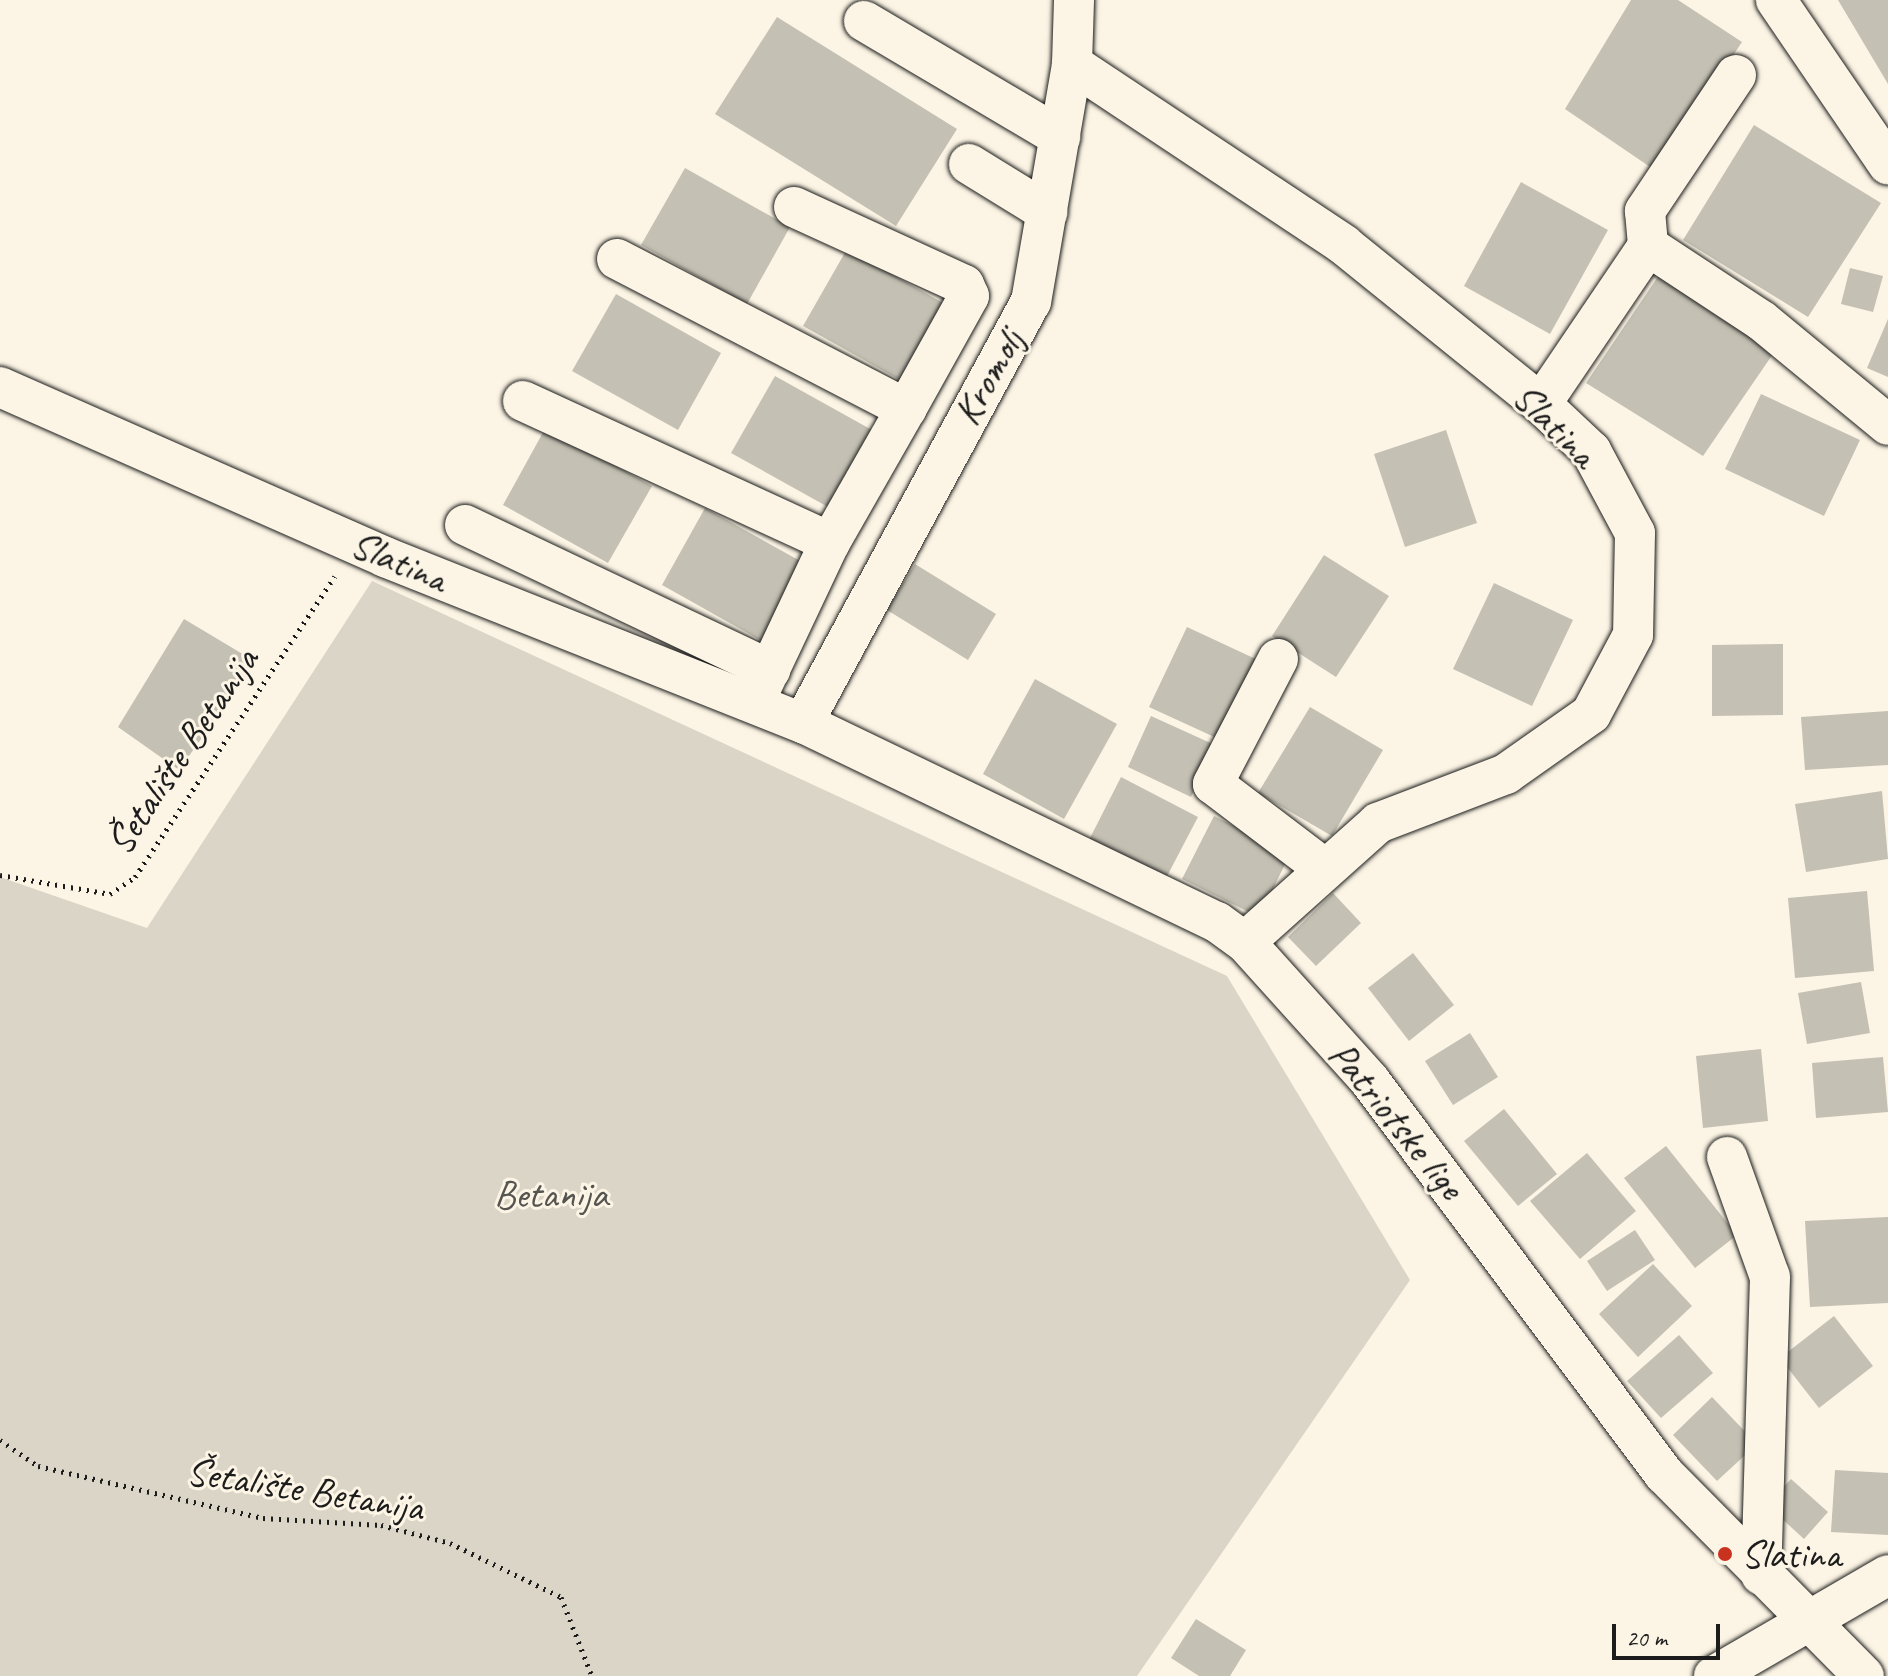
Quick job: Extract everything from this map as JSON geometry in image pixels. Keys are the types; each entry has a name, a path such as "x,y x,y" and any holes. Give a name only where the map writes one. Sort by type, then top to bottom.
{"street":[{"name":"Kromolj","path":"803,723 1031,302 1072,64 1074,0"},
{"path":"1776,0 1888,164"},
{"path":"864,21 1060,137"},
{"name":"Slatina","path":"1072,64 1344,245 1541,404 1591,451 1635,533 1633,635 1617,672 1591,714 1543,752 1378,823 1321,866 1245,942"},
{"path":"1541,404 1648,246 1645,211 1736,75"},
{"path":"969,164 1047,212"},
{"path":"465,525 762,687 830,542 969,296 964,285 794,207"},
{"path":"1648,246 1762,321 1888,425"},
{"path":"617,259 906,409"},
{"name":"Slatina","path":"0,387 360,545 762,687 803,723"},
{"path":"523,401 830,542"},
{"path":"1278,659 1213,784 1321,866"},
{"name":"Patriotske lige","path":"803,723 1245,942 1370,1081 1664,1474 1864,1676"},
{"path":"1727,1157 1770,1277 1761,1575"},
{"path":"1714,1676 1806,1619 1888,1575"}],"path":[{"name":"Šetalište Betanija","path":"0,875 110,894 135,877 360,545"},
{"name":"Šetalište Betanija","path":"0,1440 38,1466 248,1515 381,1525 450,1543 561,1597 592,1676"}],"green space":[{"name":"Betanija","path":"372,581 1227,976 1410,1280 1137,1676 0,1676 0,877 147,928"}],"building":[{"path":"1631,0 1678,0 1742,42 1656,171 1565,109"},
{"path":"1838,0 1888,0 1888,84"},
{"path":"777,17 957,129 896,226 715,114"},
{"path":"1754,125 1881,203 1808,317 1683,240"},
{"path":"685,168 790,227 747,304 641,245"},
{"path":"1521,182 1608,230 1550,334 1464,286"},
{"path":"847,249 952,308 909,385 803,326"},
{"path":"1850,268 1883,276 1873,312 1841,304"},
{"path":"1659,275 1775,351 1703,456 1586,383"},
{"path":"616,294 721,353 678,430 572,371"},
{"path":"1888,319 1888,377 1867,368"},
{"path":"775,376 881,435 837,512 731,453"},
{"path":"1761,394 1860,440 1824,516 1725,469"},
{"path":"546,427 652,486 608,563 503,505"},
{"path":"1446,430 1477,523 1405,547 1374,454"},
{"path":"705,508 811,567 767,644 662,585"},
{"path":"1324,555 1389,596 1336,677 1272,636"},
{"path":"915,564 996,614 968,660 887,610"},
{"path":"1494,583 1573,620 1532,706 1453,669"},
{"path":"184,619 256,662 179,770 118,727"},
{"path":"1187,627 1260,661 1223,741 1149,707"},
{"path":"1783,644 1783,715 1712,716 1712,645"},
{"path":"1035,679 1117,724 1064,819 983,774"},
{"path":"1310,707 1383,750 1332,836 1258,793"},
{"path":"1888,711 1888,765 1805,770 1801,717"},
{"path":"1151,716 1215,745 1191,797 1128,767"},
{"path":"1121,777 1198,817 1165,880 1089,840"},
{"path":"1882,791 1888,859 1806,872 1795,804"},
{"path":"1214,816 1290,854 1259,917 1182,879"},
{"path":"1867,891 1874,971 1795,978 1788,898"},
{"path":"1333,893 1361,923 1316,966 1288,937"},
{"path":"1413,953 1454,1005 1409,1041 1368,988"},
{"path":"1861,982 1870,1033 1807,1044 1798,993"},
{"path":"1470,1033 1498,1077 1453,1105 1425,1061"},
{"path":"1761,1049 1768,1121 1703,1128 1696,1056"},
{"path":"1883,1057 1888,1112 1816,1118 1812,1063"},
{"path":"1504,1109 1557,1174 1518,1206 1464,1141"},
{"path":"1666,1146 1737,1235 1695,1268 1624,1178"},
{"path":"1587,1153 1636,1211 1580,1259 1530,1201"},
{"path":"1888,1217 1888,1303 1810,1307 1805,1221"},
{"path":"1635,1230 1655,1260 1607,1291 1587,1261"},
{"path":"1653,1264 1692,1306 1638,1357 1599,1314"},
{"path":"1834,1316 1873,1366 1819,1408 1780,1358"},
{"path":"1679,1335 1713,1373 1661,1418 1627,1381"},
{"path":"1712,1397 1757,1444 1717,1481 1673,1435"},
{"path":"1835,1470 1888,1473 1888,1535 1831,1532"},
{"path":"1791,1479 1828,1512 1804,1539 1767,1505"},
{"path":"1196,1619 1246,1650 1230,1676 1199,1676 1171,1658"}],"place":[{"name":"Slatina","path":"1725,1554"}]}
